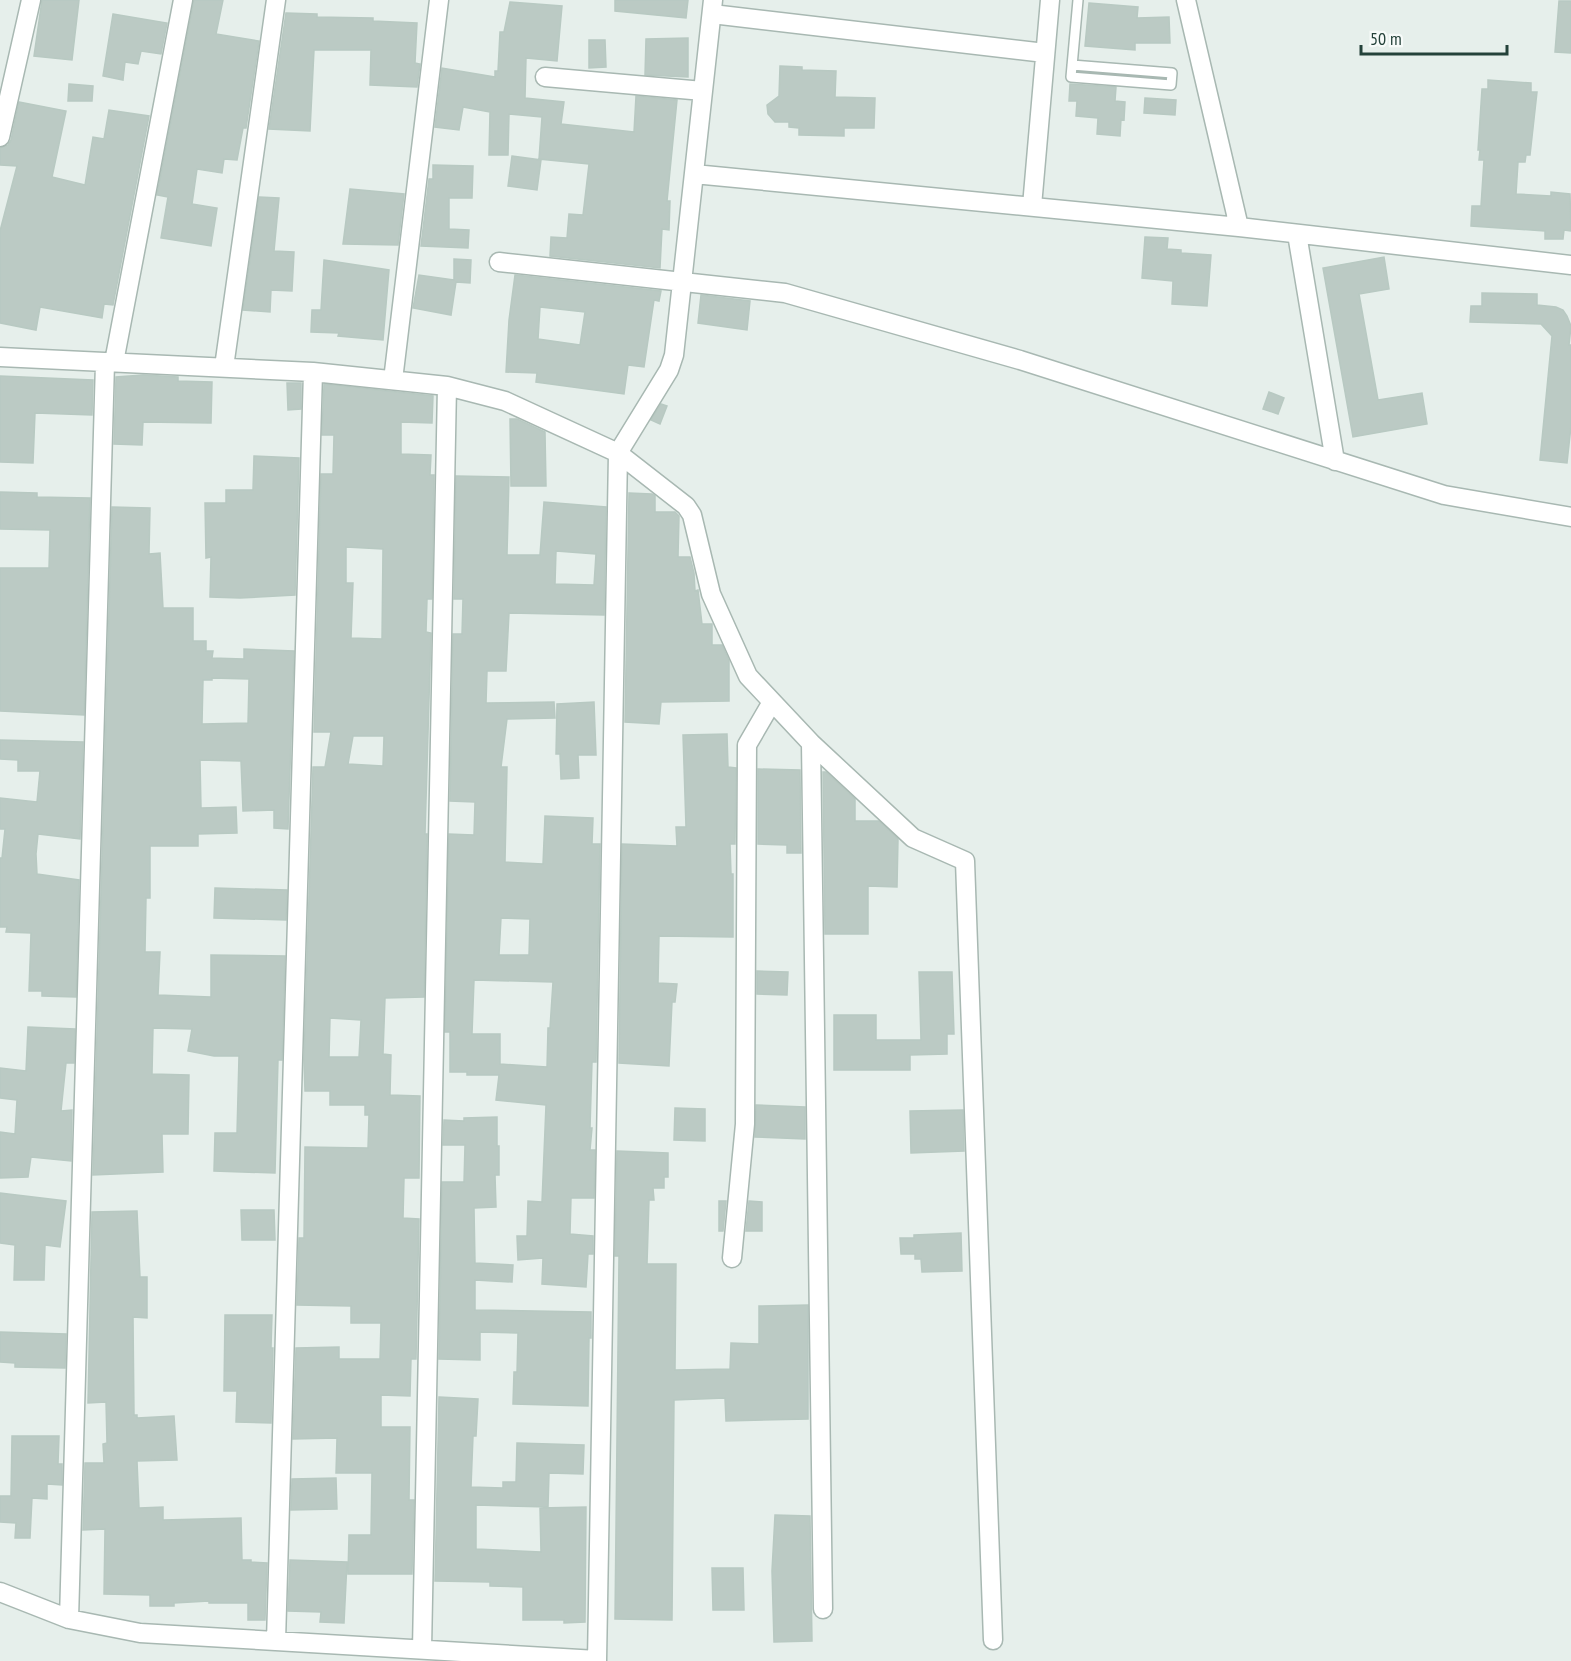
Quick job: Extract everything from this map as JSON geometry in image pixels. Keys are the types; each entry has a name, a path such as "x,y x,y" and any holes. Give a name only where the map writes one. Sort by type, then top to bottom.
{"street":[{"path":"0,136 31,0"},
{"path":"69,1619 110,362 183,0"},
{"path":"224,367 276,0"},
{"path":"393,380 439,0"},
{"path":"1032,206 1050,0"},
{"path":"1186,0 1239,227"},
{"path":"0,1592 69,1619 140,1633 597,1660 618,453 669,370 674,356 712,7 1045,53"},
{"path":"545,77 703,92"},
{"path":"694,174 1239,227 1571,265"},
{"path":"1297,234 1335,460"},
{"path":"499,262 785,293 809,298 1020,360 1444,495 1571,517"},
{"path":"0,357 313,372 447,386 505,401 618,453 686,506 692,515 711,594 748,675 811,743 913,838 964,861 993,1640"},
{"path":"276,1641 313,372"},
{"path":"422,1648 447,386"},
{"path":"732,1258 746,1124 747,745 772,702"},
{"path":"811,743 823,1609"}],"lane":[{"path":"1072,65 1172,73 1171,85 1071,77 1072,65 1078,0"}],"building":[{"path":"42,0 79,0 72,60 34,56"},
{"path":"194,0 223,0 216,34 259,41 246,128 243,128 237,160 224,159 222,173 197,169 192,204 217,208 211,246 161,238 168,197 157,195"},
{"path":"615,0 688,0 686,18 615,11"},
{"path":"1559,1 1571,1 1571,53 1555,52"},
{"path":"510,2 562,6 557,61 526,58 525,98 564,102 561,124 634,132 636,96 677,100 667,201 670,201 669,230 662,229 660,268 550,256 551,237 567,238 569,214 583,215 589,164 539,159 542,117 509,114 508,155 489,155 490,112 463,107 459,130 435,127 442,68 495,77 495,71 498,71 500,32 504,32"},
{"path":"1089,3 1138,7 1137,18 1169,17 1170,43 1135,43 1135,50 1085,46"},
{"path":"286,13 417,23 415,63 420,64 417,87 370,85 371,50 314,50 310,131 269,129"},
{"path":"113,14 167,23 161,54 141,51 138,64 125,62 123,80 103,76"},
{"path":"688,38 688,77 645,75 646,39"},
{"path":"589,40 605,40 606,67 589,68"},
{"path":"780,66 802,67 802,70 836,71 835,97 875,98 874,128 844,128 844,136 799,135 799,128 789,127 789,122 775,122 768,114 767,105 779,96"},
{"path":"1488,80 1531,83 1531,92 1537,92 1530,155 1526,155 1525,162 1518,162 1516,194 1551,196 1551,192 1570,194 1571,231 1564,230 1563,239 1545,239 1545,231 1471,226 1472,206 1481,206 1484,160 1479,160 1480,150 1478,150 1482,89 1488,89"},
{"path":"69,84 93,86 92,101 68,101"},
{"path":"1070,84 1116,87 1115,101 1125,102 1120,136 1097,134 1098,118 1076,116 1077,101 1069,101"},
{"path":"1145,98 1176,100 1175,115 1144,113"},
{"path":"19,102 66,111 52,177 85,185 93,137 104,139 109,110 149,116 113,305 104,304 102,318 40,307 36,330 0,323 0,231 17,166 0,165 0,148 8,145 11,140"},
{"path":"512,156 541,160 537,190 508,186"},
{"path":"433,165 473,166 472,198 449,198 449,229 469,230 468,248 421,246 429,179 433,179"},
{"path":"350,189 404,194 398,245 343,244"},
{"path":"259,197 279,198 274,251 294,252 292,291 271,290 270,312 243,310"},
{"path":"1145,237 1168,238 1167,249 1181,250 1181,253 1211,255 1207,306 1172,304 1173,281 1142,278"},
{"path":"1384,257 1389,289 1359,294 1378,400 1422,393 1427,424 1353,437 1323,268"},
{"path":"454,259 471,260 470,283 456,282 451,315 413,308 419,275 454,280"},
{"path":"324,260 389,270 383,340 338,336 339,333 311,332 312,310 321,310"},
{"path":"515,275 661,291 659,301 654,300 644,367 628,365 624,394 536,382 537,373 506,372 509,320","holes":["540,307 585,312 580,345 538,339"]},
{"path":"1482,293 1537,294 1537,305 1556,307 1563,310 1567,316 1571,326 1569,345 1571,345 1571,426 1567,463 1540,460 1552,336 1541,324 1470,322 1471,306 1482,306"},
{"path":"701,295 750,301 747,330 698,323"},
{"path":"143,375 178,377 178,381 212,382 211,423 143,422 142,445 114,444 116,377"},
{"path":"0,376 93,380 92,415 35,413 33,463 0,462"},
{"path":"287,383 301,383 301,409 288,410"},
{"path":"324,384 433,396 432,423 401,422 401,454 431,455 430,475 434,475 432,599 427,599 426,632 431,633 425,834 427,834 424,997 385,998 383,1054 391,1055 390,1095 420,1096 419,1178 404,1178 403,1218 419,1219 416,1359 411,1359 410,1396 381,1395 381,1427 410,1427 409,1500 414,1500 412,1574 348,1574 349,1535 371,1535 372,1473 336,1473 337,1438 293,1439 296,1348 339,1347 339,1359 380,1359 381,1323 351,1323 351,1306 297,1305 299,1238 304,1238 305,1147 368,1148 369,1115 365,1115 365,1105 330,1105 330,1091 305,1091 313,767 325,767 331,732 314,732 321,474 333,474 334,435 322,435","holes":["346,547 383,549 382,639 351,638 353,583 346,583","353,736 384,736 383,766 348,764","330,1018 361,1020 359,1057 329,1057"]},
{"path":"1269,392 1284,398 1278,414 1263,409"},
{"path":"661,404 667,406 660,424 651,420"},
{"path":"510,419 517,419 545,432 546,486 511,486"},
{"path":"254,456 299,458 295,595 210,597 211,557 206,558 205,503 226,503 226,490 253,490"},
{"path":"456,476 509,477 507,555 540,555 544,502 606,507 604,615 509,613 506,671 487,671 486,703 554,702 555,718 507,719 501,767 507,767 505,862 543,864 545,816 593,818 592,844 600,844 596,1062 592,1062 590,1128 592,1128 590,1150 595,1150 594,1198 571,1198 570,1234 593,1236 593,1254 588,1254 586,1287 542,1284 543,1258 518,1260 517,1236 527,1236 528,1201 542,1202 546,1105 496,1100 499,1075 467,1075 467,1072 450,1072 450,1032 445,1032 449,834 474,835 475,802 450,801 453,634 462,634 463,599 454,599","holes":["556,551 596,554 594,585 555,584","501,918 530,919 529,955 499,955","474,980 553,982 547,1067 500,1064 500,1034 472,1034"]},
{"path":"0,492 37,493 37,497 90,498 84,715 0,711 0,568 49,568 50,530 0,529"},
{"path":"629,493 652,494 655,496 655,512 675,512 679,516 678,557 690,557 695,591 698,590 702,624 712,624 712,645 722,645 729,661 729,701 661,702 659,724 625,722"},
{"path":"112,507 150,508 149,554 160,553 163,608 193,608 193,641 206,641 206,651 213,651 212,658 244,659 244,649 294,651 288,829 274,828 274,810 243,811 241,761 200,760 201,808 236,807 237,833 198,834 198,846 150,846 150,898 146,898 145,952 160,952 158,995 211,997 211,955 285,956 282,1060 278,1060 275,1173 214,1171 215,1133 237,1133 239,1056 214,1056 188,1051 192,1029 153,1028 152,1074 189,1075 188,1134 162,1134 163,1172 93,1175","holes":["212,678 249,679 248,723 202,724 203,680 212,680"]},
{"path":"594,702 596,755 578,755 579,778 561,779 560,754 556,754 557,704"},
{"path":"727,734 728,767 736,768 735,844 730,844 731,874 733,874 733,937 659,936 658,983 677,984 675,1002 672,1002 669,1066 619,1063 622,844 677,846 676,827 686,827 683,735"},
{"path":"0,740 83,742 80,839 38,834 36,854 37,874 79,880 76,997 42,996 42,991 29,991 31,933 6,932 7,927 0,927 0,858 2,858 5,829 0,829 0,798 37,802 40,771 18,771 18,760 0,759"},
{"path":"758,769 800,770 801,853 787,853 787,845 758,844"},
{"path":"823,772 826,772 855,799 855,821 879,821 898,839 897,887 868,886 868,934 825,934"},
{"path":"215,888 287,890 286,920 214,918"},
{"path":"757,971 788,972 787,995 757,994"},
{"path":"919,972 952,972 954,1034 947,1034 947,1054 910,1055 910,1070 834,1070 834,1015 876,1015 876,1040 921,1040"},
{"path":"28,1027 75,1029 74,1063 66,1063 61,1111 72,1110 71,1161 31,1157 28,1177 0,1178 0,1132 15,1134 17,1100 0,1098 0,1068 26,1071"},
{"path":"756,1105 805,1107 805,1139 755,1137"},
{"path":"675,1108 705,1109 705,1141 674,1140"},
{"path":"963,1110 964,1151 911,1153 910,1111"},
{"path":"497,1117 499,1175 495,1175 496,1207 474,1208 475,1263 513,1265 512,1282 475,1280 475,1310 591,1312 588,1406 513,1404 518,1333 480,1332 480,1360 439,1359 442,1182 464,1182 465,1145 443,1145 444,1120 464,1121 464,1118"},
{"path":"617,1151 668,1153 668,1177 664,1177 664,1188 653,1188 654,1200 649,1200 647,1264 676,1264 675,1370 730,1369 731,1343 759,1344 759,1306 808,1305 808,1419 726,1421 725,1398 674,1400 672,1620 615,1619 619,1256 615,1256"},
{"path":"0,1193 66,1201 60,1247 45,1245 44,1280 14,1280 15,1245 0,1243"},
{"path":"719,1201 726,1201 723,1231 719,1231"},
{"path":"749,1201 762,1202 762,1231 746,1231"},
{"path":"241,1210 274,1210 275,1240 242,1240"},
{"path":"137,1211 140,1277 147,1277 147,1318 133,1317 134,1415 137,1415 137,1418 174,1416 177,1460 137,1461 139,1508 163,1507 163,1520 241,1518 242,1560 267,1563 265,1620 248,1620 248,1603 209,1603 209,1601 174,1603 174,1606 150,1606 150,1595 104,1594 105,1529 83,1530 85,1463 104,1463 103,1444 107,1443 106,1402 88,1403 92,1212"},
{"path":"961,1233 962,1271 922,1272 921,1259 915,1259 915,1254 901,1254 900,1238 914,1238 914,1235"},
{"path":"225,1315 272,1315 271,1423 236,1422 237,1391 224,1391"},
{"path":"0,1332 66,1334 65,1368 15,1367 15,1363 0,1362"},
{"path":"439,1397 478,1399 476,1436 473,1436 471,1487 503,1488 503,1482 516,1482 517,1443 584,1445 583,1474 549,1473 548,1507 476,1505 476,1549 541,1552 540,1508 586,1507 585,1622 523,1620 523,1587 490,1586 490,1582 435,1581"},
{"path":"12,1436 59,1436 58,1464 62,1464 62,1485 47,1484 47,1499 32,1498 30,1538 15,1538 16,1523 0,1522 0,1496 11,1496"},
{"path":"336,1478 337,1509 291,1510 292,1479"},
{"path":"775,1515 810,1516 812,1641 774,1642 772,1571"},
{"path":"290,1560 347,1562 344,1623 320,1622 321,1612 288,1611"},
{"path":"712,1568 743,1568 744,1610 713,1610"}]}
